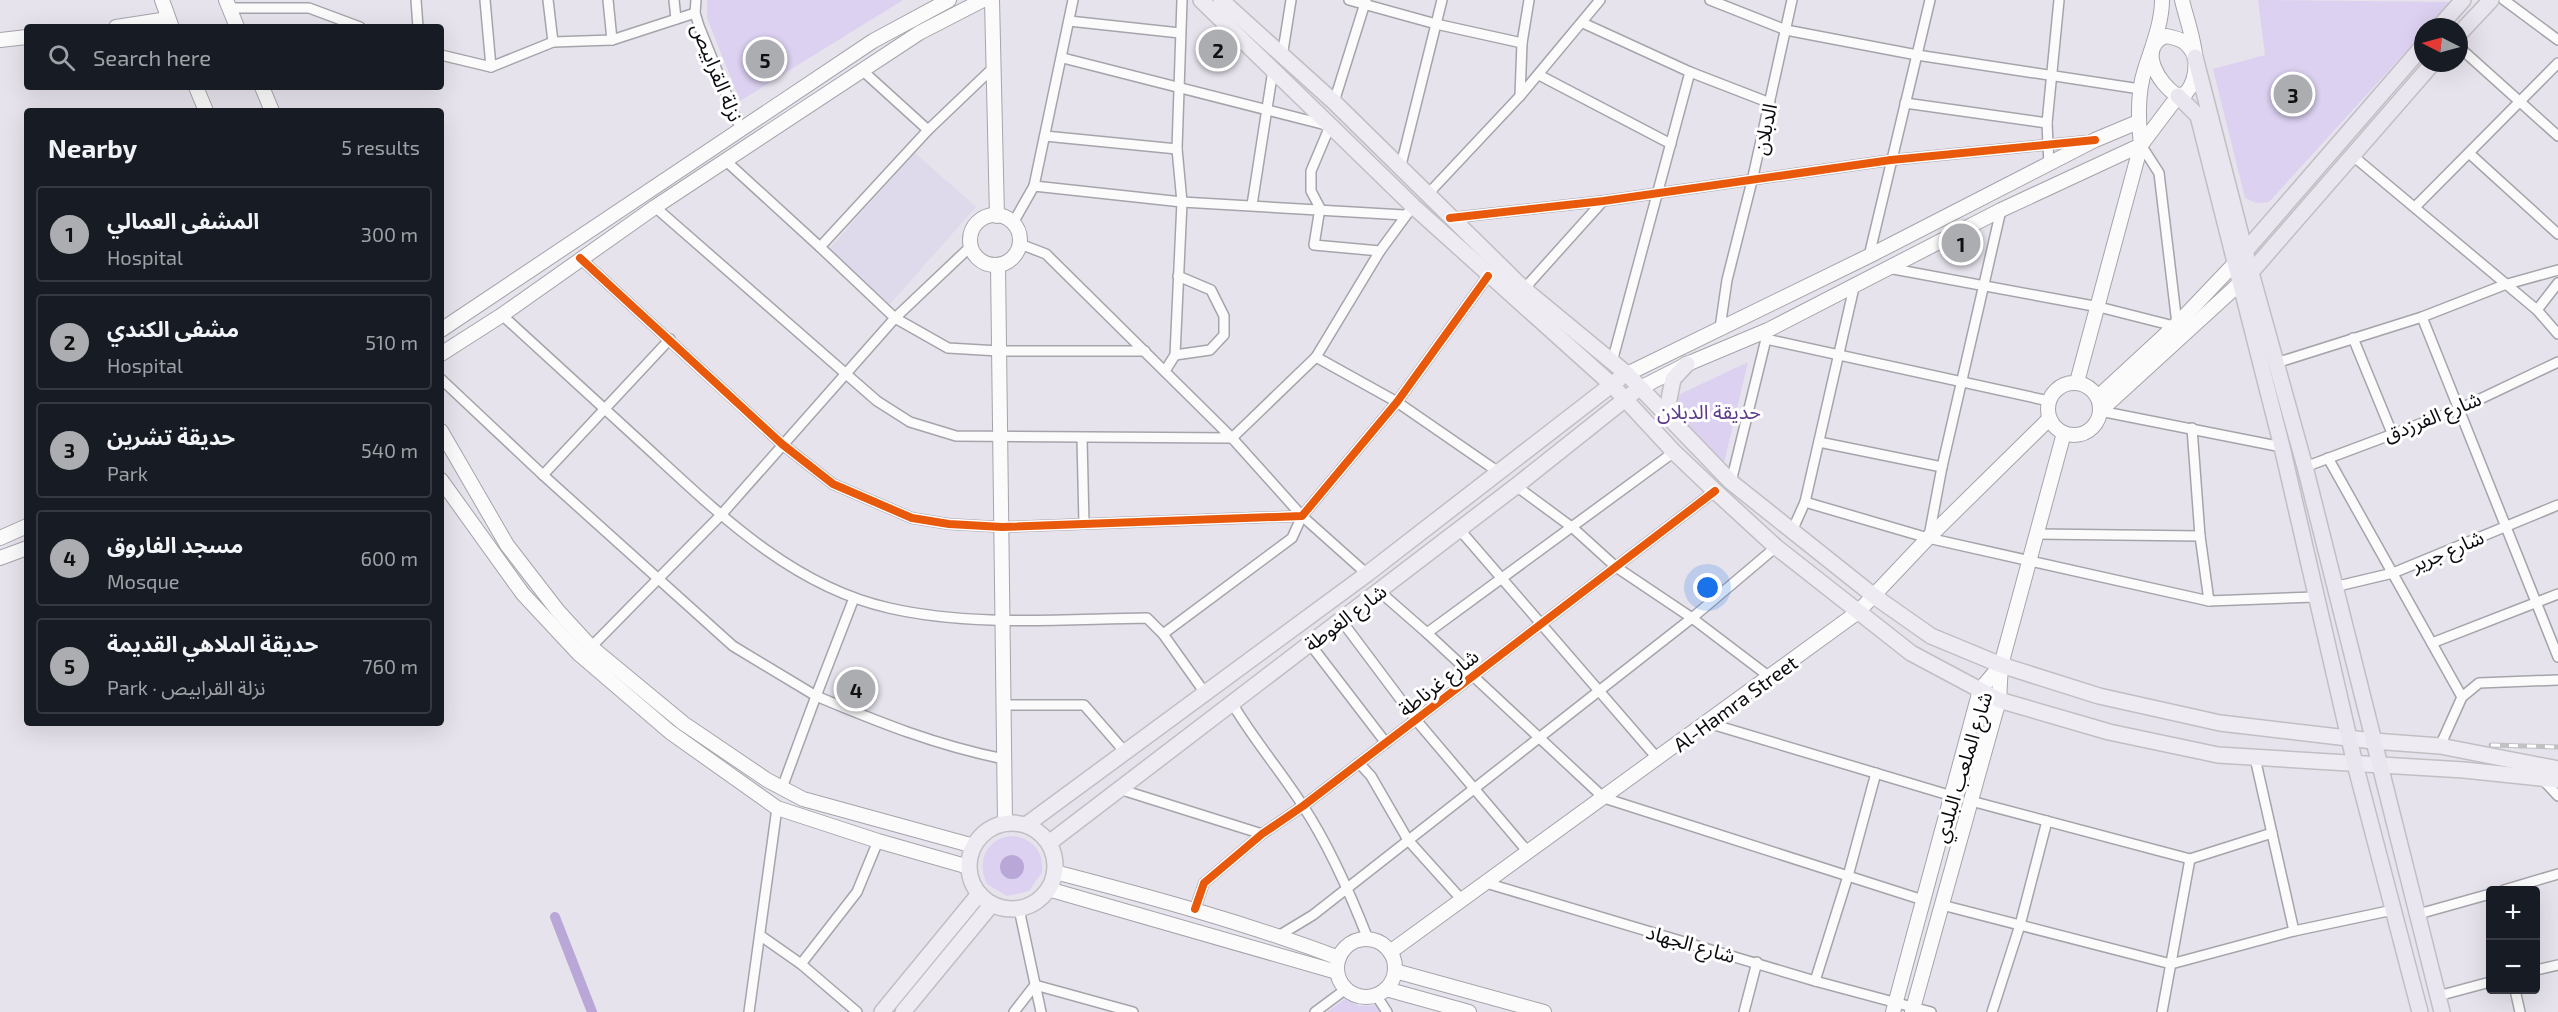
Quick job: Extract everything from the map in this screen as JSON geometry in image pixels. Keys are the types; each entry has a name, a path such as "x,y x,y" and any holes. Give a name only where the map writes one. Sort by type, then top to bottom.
{"highway":[{"path":"2447,18 2463,0"},
{"path":"2468,24 2491,0"},
{"path":"2240,257 2414,56"},
{"path":"2195,57 2240,257"},
{"path":"2246,278 2425,72"},
{"path":"2178,96 2198,116 2246,278 2276,363 2305,467 2415,915 2442,1012"},
{"path":"2246,278 2314,597 2420,1012"}],"main road":[{"path":"162,0 170,23"},
{"path":"444,328 873,41 949,0"},
{"path":"444,352 502,315 655,207 919,33 983,0"},
{"path":"992,0 997,216"},
{"path":"1201,0 1277,63 1334,102 1524,289 1627,374 1731,482 1874,596 1930,636 2001,665 2099,696 2220,723 2373,741 2440,746 2558,769"},
{"path":"1221,0 1330,126 1408,210 1488,276 1611,384 1674,452 1776,547 1911,653 1999,700 2109,732 2218,755 2558,780"},
{"path":"1640,388 1687,364 1767,334 1855,283 2001,210 2141,145 2178,96 2186,93 2194,78 2195,57 2182,0"},
{"path":"2160,2 2152,51 2154,68 2159,80 2167,90 2178,96"},
{"path":"228,4 236,24"},
{"path":"2077,382 2141,145 2138,122 2140,89 2152,51 2155,43 2166,36 2181,39 2189,44 2195,57"},
{"path":"0,40 24,38"},
{"path":"197,90 205,108"},
{"path":"263,90 271,108"},
{"path":"1026,825 1366,574 1611,384 1627,374 1869,256 2095,140 2138,122"},
{"path":"989,216 997,216 1013,223 1020,236 1020,244 1012,258 998,265 978,258 971,246 976,224 989,216"},
{"path":"2099,406 2093,390 2077,382 2060,386 2049,401 2049,419 2064,433 2073,435 2091,429 2099,406 2240,257"},
{"path":"998,265 1005,823"},
{"path":"2099,406 2246,278"},
{"path":"1666,415 1672,379 1687,364"},
{"name":"شارع الغوطة","path":"1049,843 1516,486 1640,388"},
{"name":"Al-Hamra Street","path":"1390,952 1771,678 1858,612 1928,538 2049,419"},
{"path":"2001,665 2064,433"},
{"path":"444,435 507,545 558,611 591,647 682,723 782,788 803,799 974,846"},
{"path":"444,484 523,594 579,654 670,732 777,808 878,841 969,867"},
{"path":"0,538 24,527"},
{"path":"0,558 24,549"},
{"name":"شارع الملعب البلدي","path":"1894,1007 1980,690 2001,665"},
{"name":"شارع الملعب البلدي","path":"1913,1010 1999,700 2001,665"},
{"path":"1005,823 1026,825 1035,829 1049,843 1055,862 1055,872 1048,889 1036,902 1019,909 1006,909 993,904 979,894 972,881 969,867 974,846 987,831 1005,823"},
{"path":"1055,872 1195,909 1280,935 1339,958"},
{"path":"1048,889 1337,972"},
{"path":"882,1012 979,894"},
{"path":"903,1012 993,904"},
{"path":"1381,992 1395,971 1390,952 1384,945 1368,939 1350,943 1339,958 1337,972 1346,989 1360,996 1381,992 1469,1012"},
{"path":"1395,971 1544,1012"}],"street":[{"path":"310,0 315,10"},
{"path":"416,0 418,24"},
{"path":"485,0 491,67"},
{"path":"548,0 553,42"},
{"path":"608,0 612,40"},
{"path":"674,0 676,19"},
{"path":"444,56 491,67 553,42 612,40 695,14 696,0"},
{"path":"1013,223 1034,186 1063,58 1073,0"},
{"path":"1165,371 1175,355 1182,202 1177,149 1182,0"},
{"path":"1252,205 1265,112 1291,0"},
{"path":"1349,0 1366,1 1436,24 1522,43"},
{"path":"1400,169 1442,0"},
{"path":"1521,96 1522,43 1529,0"},
{"path":"1427,195 1521,96 1600,0"},
{"path":"1710,0 1786,30 1917,55 2140,89"},
{"name":"الدبلان","path":"1720,328 1727,280 1770,103 1792,0"},
{"path":"1869,256 1930,0"},
{"path":"2049,165 2047,123 2059,0"},
{"path":"2504,0 2558,40"},
{"path":"1334,102 1366,1"},
{"path":"228,4 288,6 315,10 352,24"},
{"name":"نزلة القرابيص","path":"695,14 741,130"},
{"path":"1070,21 1180,33"},
{"path":"1583,23 1690,72 1770,103"},
{"path":"2468,55 2558,136"},
{"path":"1063,58 1265,112 1330,126 1317,152 1311,171 1311,191 1320,208 1314,245 1380,251"},
{"path":"2415,207 2558,63"},
{"path":"820,247 928,130 995,66"},
{"path":"863,71 928,130"},
{"path":"1612,362 1690,72"},
{"path":"1539,75 1671,144"},
{"path":"1905,103 2047,123"},
{"path":"1045,136 1177,149"},
{"path":"1450,218 1659,194 1891,160 2095,140"},
{"path":"1887,268 1984,288 2099,307 2176,325 2159,173 2141,145"},
{"path":"2469,153 2558,234"},
{"path":"2353,156 2504,285 2537,310 2558,334"},
{"path":"726,161 895,318 948,348 999,351 1145,351"},
{"path":"1034,186 1182,202 1408,210"},
{"path":"1524,289 1603,201"},
{"path":"655,207 877,400 910,422 956,436 1000,438 1233,438 1316,357 1380,251 1408,210"},
{"path":"1928,538 2001,210"},
{"path":"1020,244 1046,254 1233,438 1302,516 1366,574"},
{"path":"591,647 721,515 895,318 971,246"},
{"path":"580,258 782,444 833,484 912,518 950,524 1002,527 1302,516"},
{"path":"2276,363 2422,317 2504,285 2558,270"},
{"path":"1175,355 1210,350 1224,335 1224,316 1211,290 1178,276"},
{"path":"1163,634 1292,538 1302,516 1397,402 1488,276"},
{"path":"1792,531 1805,502 1855,283"},
{"path":"2537,310 2558,284"},
{"path":"502,315 721,515 780,560 816,581 854,598 890,608 964,618 1147,618 1163,634 1205,693"},
{"path":"2422,317 2534,603 2558,657"},
{"path":"1731,482 1767,334 1840,355 2049,401"},
{"path":"2353,338 2392,433"},
{"path":"543,475 670,339"},
{"path":"1316,357 1397,402 1497,471"},
{"name":"شارع الفرزدق","path":"2305,467 2458,409 2558,362"},
{"path":"444,382 543,475 734,646 816,696 908,735 954,749 1004,759"},
{"path":"2099,406 2282,447"},
{"path":"2192,428 2200,537 2209,601"},
{"path":"1082,438 1084,524"},
{"path":"1819,442 1942,467"},
{"path":"1427,633 1674,452"},
{"path":"2328,458 2462,697"},
{"path":"1516,486 1573,528 1616,567 1692,618 1771,678"},
{"name":"شارع غرناطة","path":"1195,909 1204,883 1262,834 1304,806 1715,491"},
{"path":"1805,502 1928,538 2209,601 2314,597"},
{"name":"شارع جرير","path":"2334,587 2393,573 2504,525 2558,505"},
{"path":"1459,529 1658,759"},
{"path":"2037,534 2200,537"},
{"path":"1280,935 1347,887 1599,691 1692,618 1776,547"},
{"path":"1379,591 1604,798 1923,900"},
{"path":"2432,643 2558,594"},
{"path":"782,788 854,598"},
{"path":"1341,620 1416,720 1528,852"},
{"path":"1310,644 1386,743"},
{"path":"2440,746 2462,697 2479,682 2558,680"},
{"path":"1232,703 1245,726 1304,806 1347,887 1368,939"},
{"path":"1004,705 1084,705 1125,752"},
{"path":"1708,723 1952,796"},
{"path":"2255,758 2294,931"},
{"path":"1359,764 1371,776 1408,840 1462,900"},
{"path":"1815,981 1848,876 1876,773"},
{"path":"2540,777 2553,787 2558,796"},
{"path":"1119,789 1262,834"},
{"path":"1971,801 2190,859 2271,832"},
{"path":"749,1012 777,808"},
{"path":"1992,1012 2020,925 2046,821"},
{"path":"801,964 857,891 878,841"},
{"path":"2162,1012 2190,859"},
{"path":"2520,886 2558,874"},
{"name":"شارع الجهاد","path":"1486,883 1757,962 1894,1007 1931,1012"},
{"path":"2415,915 2486,895"},
{"path":"1942,905 2171,964 2294,931 2393,910"},
{"path":"1019,909 1041,1012"},
{"path":"761,936 801,964 857,1012"},
{"path":"1744,1012 1757,962"},
{"path":"2540,969 2558,965"},
{"path":"2438,996 2486,983"},
{"path":"1014,1012 1035,985"},
{"path":"1035,985 1133,1012"},
{"path":"1315,1012 1346,989"},
{"path":"1381,992 1387,1012"},
{"path":"2516,994 2520,1012"}],"shaded area":[{"path":"915,153 976,207 889,305 829,249"},
{"path":"1007,855 1017,855 1024,862 1024,872 1017,879 1007,879 1000,872 1000,862"}],"green space":[{"path":"707,0 903,0 740,101 707,18"},
{"path":"2258,0 2449,2 2436,18 2414,18 2414,43 2269,202 2256,203 2245,198 2213,69 2265,55"},
{"name":"حديقة الدبلان","path":"1748,362 1724,463 1672,412 1676,396"},
{"path":"1015,836 1028,841 1036,848 1041,859 1042,872 1029,891 1007,896 987,884 983,858 991,845 998,840"},
{"path":"1345,999 1359,1006 1382,1005 1385,1012 1327,1012"}],"waterway":[{"path":"555,917 592,1012"}],"railway":[{"path":"2491,745 2558,747"}],"cycle path":[{"path":"1450,218 1603,201 1891,160 2095,140"},
{"path":"580,258 782,444 833,484 912,518 949,524 1002,527 1302,516 1397,402 1488,276"},
{"path":"1195,909 1204,883 1262,834 1303,806 1715,491"}],"place":[{"name":"مشفى الكندي","path":"1218,49"},
{"name":"حديقة الملاهي القديمة","path":"765,59"},
{"name":"حديقة تشرين","path":"2293,94"},
{"name":"المشفى العمالي","path":"1961,243"},
{"name":"مسجد الفاروق","path":"856,689"}]}
